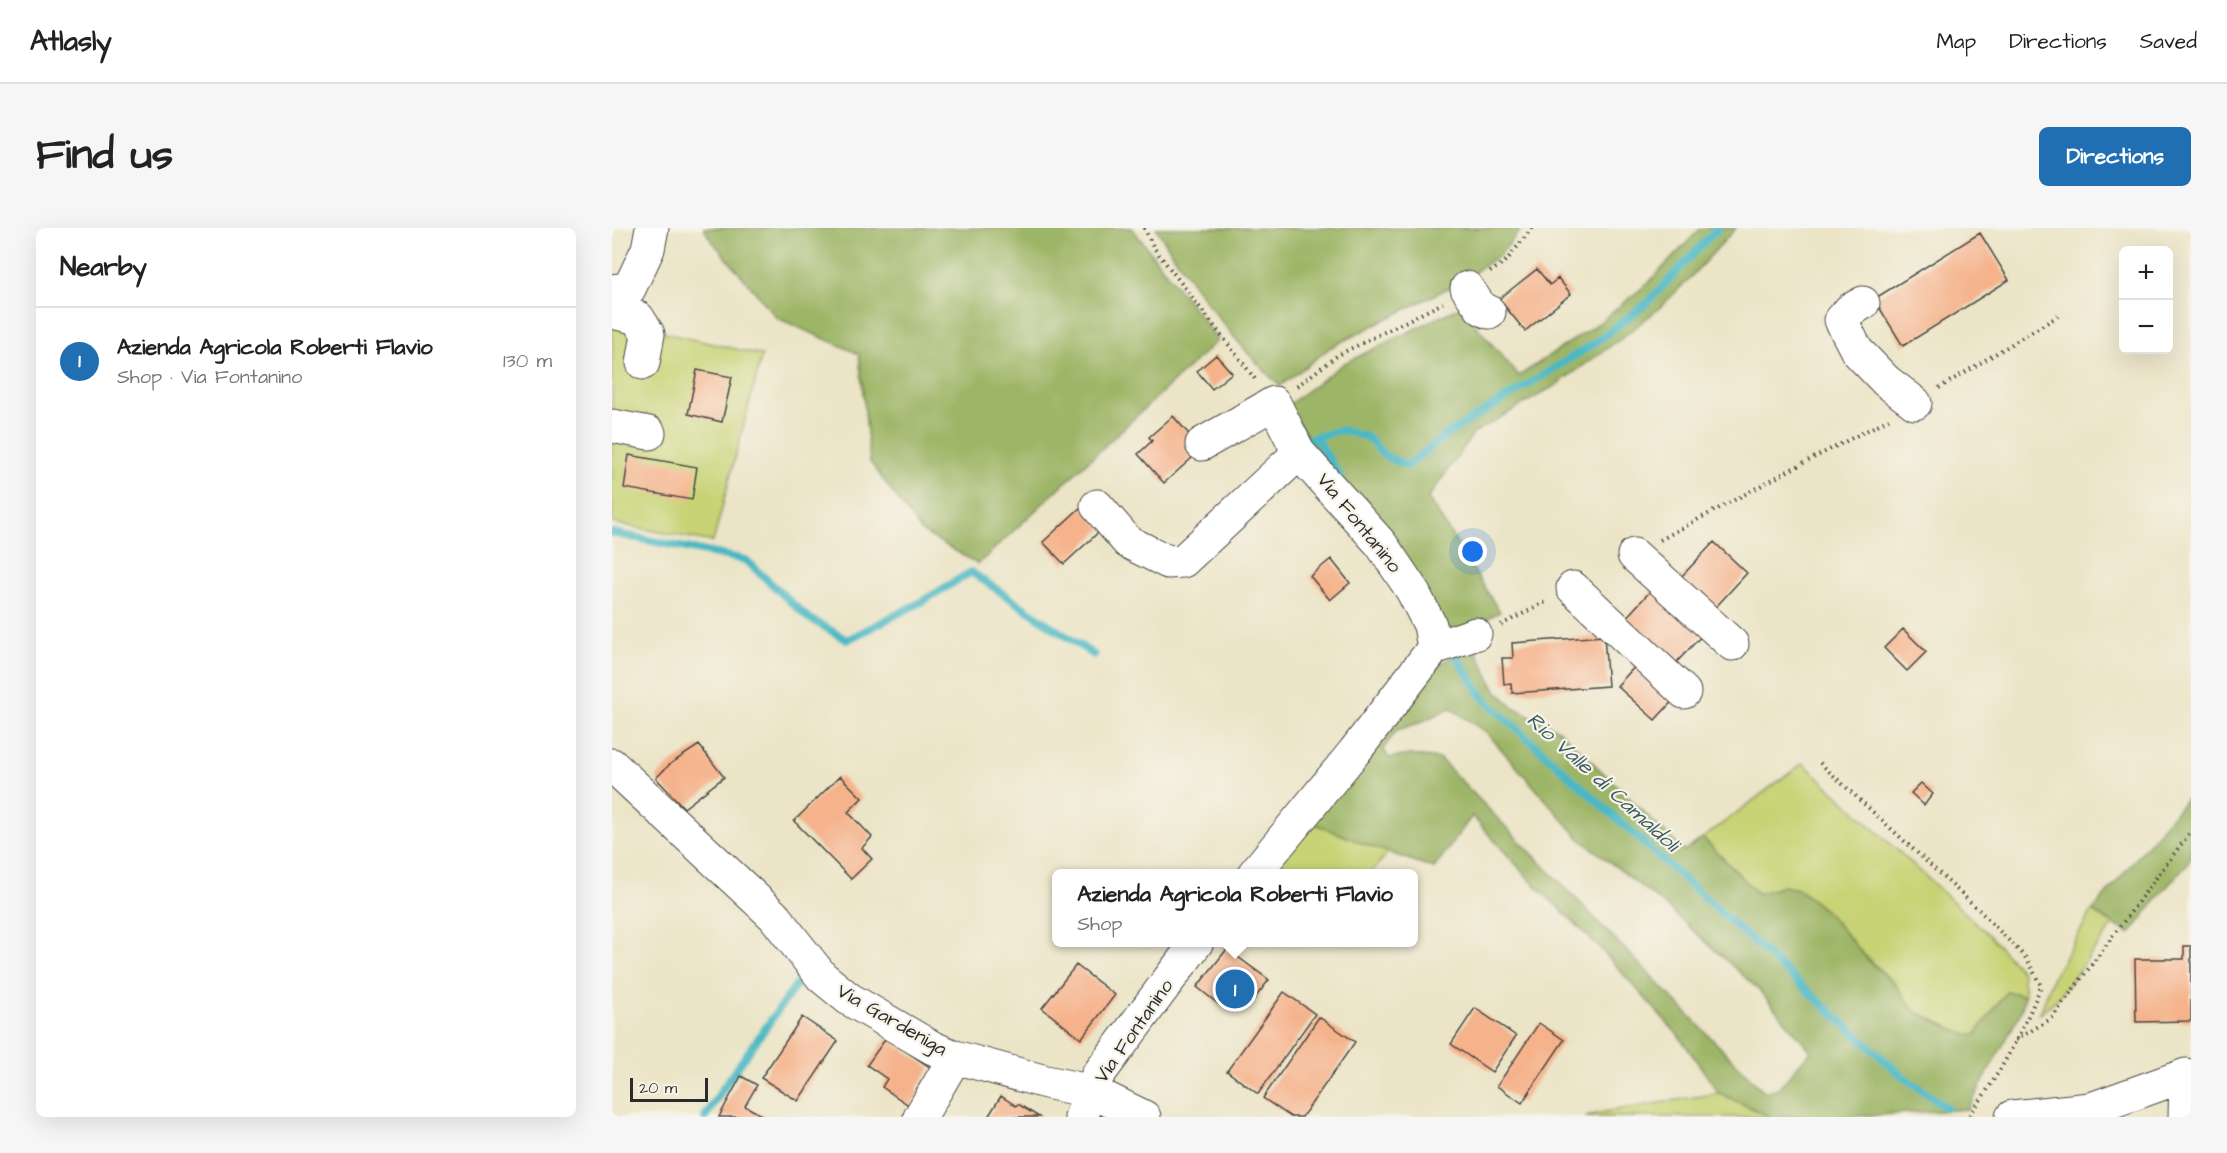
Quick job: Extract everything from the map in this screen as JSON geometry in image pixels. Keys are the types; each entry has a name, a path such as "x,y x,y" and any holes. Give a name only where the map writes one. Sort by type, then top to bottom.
{"street":[{"path":"612,291 629,289 648,249 652,228"},
{"path":"1467,288 1481,308 1489,312"},
{"path":"1863,303 1850,310 1841,320 1857,351 1886,381 1915,403"},
{"path":"612,312 638,318 648,334 643,363"},
{"path":"1203,444 1274,403"},
{"name":"Via Fontanino","path":"1274,403 1299,453 1381,544 1412,590 1430,625 1452,642"},
{"path":"612,426 649,433"},
{"path":"1097,506 1128,542 1168,562 1183,561 1299,453"},
{"path":"1634,555 1732,644"},
{"path":"1573,588 1684,692"},
{"path":"1257,869 1355,751 1452,642"},
{"name":"Via Gardeniga","path":"612,765 774,916 822,977 849,999 933,1048 955,1057 1046,1082 1087,1104 1144,1117"},
{"name":"Via Fontanino","path":"1087,1104 1098,1075 1193,947"},
{"path":"920,1117 955,1057"},
{"path":"2012,1117 2127,1106 2186,1075 2185,1117"}],"path":[{"path":"1144,228 1154,248 1274,403 1338,355 1467,288 1506,261 1532,228"},
{"path":"1634,555 1881,423 2058,316"},
{"path":"1452,642 1513,620 1573,588"},
{"path":"1820,763 1980,911 2027,959 2041,986 2015,1041 1981,1100 1968,1117"},
{"path":"2015,1041 2052,1018 2191,831"}],"green space":[{"path":"704,228 1132,228 1218,340 978,564 921,531 870,462 859,354 777,318"},
{"path":"1156,228 1522,228 1501,254 1460,282 1331,347 1280,386 1246,351 1213,311"},
{"path":"1701,228 1736,228 1658,309 1622,338 1556,385 1474,433 1428,498 1500,612 1452,636 1341,487 1287,406 1343,364 1460,307 1519,376 1599,323 1647,284"},
{"path":"612,321 762,355 713,542 612,523"},
{"path":"1475,648 1495,689 1513,707 1559,730 1684,851 1703,838 1758,894 1783,886 1799,889 1827,912 1870,962 1896,985 1914,1011 1966,1035 1976,1034 2007,991 2025,996 2021,1012 1968,1109 1846,1117 1771,1117 1719,1093 1679,1036 1600,948 1532,882 1472,816 1434,868 1364,844 1310,822 1430,670 1453,656","holes":["1450,708 1487,733 1579,838 1666,906 1758,989 1811,1051 1777,1090 1764,1091 1753,1081 1440,759 1410,755 1389,758 1383,749 1397,730 1419,723"]},
{"path":"1803,763 1989,935 2022,972 2025,996 2007,991 1976,1034 1966,1035 1914,1011 1896,985 1854,945 1783,886 1758,894 1703,838"},
{"path":"2191,793 2191,859 2130,934 2092,911"},
{"path":"1310,822 1388,852 1374,869 1274,869"},
{"path":"2092,911 2114,924 2058,998 2040,1014 2052,979"},
{"path":"1719,1093 1771,1117 1585,1117 1604,1112"}],"building":[{"path":"1980,233 2009,280 1903,346 1874,299"},
{"path":"1537,269 1550,285 1558,278 1571,294 1525,331 1499,299"},
{"path":"1216,355 1232,373 1212,389 1197,371"},
{"path":"697,370 732,377 722,422 688,414"},
{"path":"1173,416 1202,449 1164,483 1138,454 1152,441 1149,437"},
{"path":"629,455 697,467 692,500 624,488"},
{"path":"1081,507 1102,529 1064,564 1043,542"},
{"path":"1714,542 1747,573 1715,608 1681,577"},
{"path":"1331,559 1350,583 1330,600 1310,576"},
{"path":"1656,585 1706,631 1673,666 1624,620"},
{"path":"1903,629 1926,652 1907,671 1884,648"},
{"path":"1604,636 1608,686 1512,693 1511,683 1504,684 1502,658 1513,658 1512,643"},
{"path":"1639,662 1677,696 1655,720 1617,686"},
{"path":"699,745 724,777 684,808 656,778 670,764"},
{"path":"840,776 862,798 848,812 872,837 862,848 872,859 851,879 794,821"},
{"path":"1921,783 1933,794 1924,805 1911,793"},
{"path":"2184,946 2191,946 2191,1021 2136,1022 2135,959 2184,959"},
{"path":"1227,949 1269,980 1251,1003 1222,1007 1197,987"},
{"path":"1076,965 1115,995 1081,1039 1042,1008"},
{"path":"1284,992 1315,1014 1258,1094 1227,1071"},
{"path":"1475,1008 1516,1036 1492,1072 1451,1044"},
{"path":"802,1017 838,1041 798,1101 761,1078"},
{"path":"1319,1017 1355,1042 1302,1117 1291,1117 1263,1098"},
{"path":"1539,1023 1564,1040 1522,1103 1497,1086"},
{"path":"886,1038 931,1068 916,1090 920,1092 910,1106 882,1087 887,1079 867,1065"},
{"path":"741,1076 757,1085 745,1106 765,1117 719,1117"},
{"path":"1001,1096 1016,1106 1018,1104 1039,1117 988,1117"}],"waterway":[{"path":"1315,437 1341,430 1367,437 1385,456 1407,466 1446,435 1592,345 1647,303 1718,228"},
{"name":"Rio Valle di Camaldoli","path":"1302,442 1315,437 1340,476"},
{"path":"612,533 746,560 807,617 847,640 921,602 971,572 1094,655"},
{"name":"Rio Valle di Camaldoli","path":"1452,650 1484,699 1901,1075 1947,1108"},
{"name":"Rio Valle di Camaldoli","path":"705,1117 727,1082 806,971"}],"place":[{"name":"Azienda Agricola Roberti Flavio","path":"1235,989"}]}
